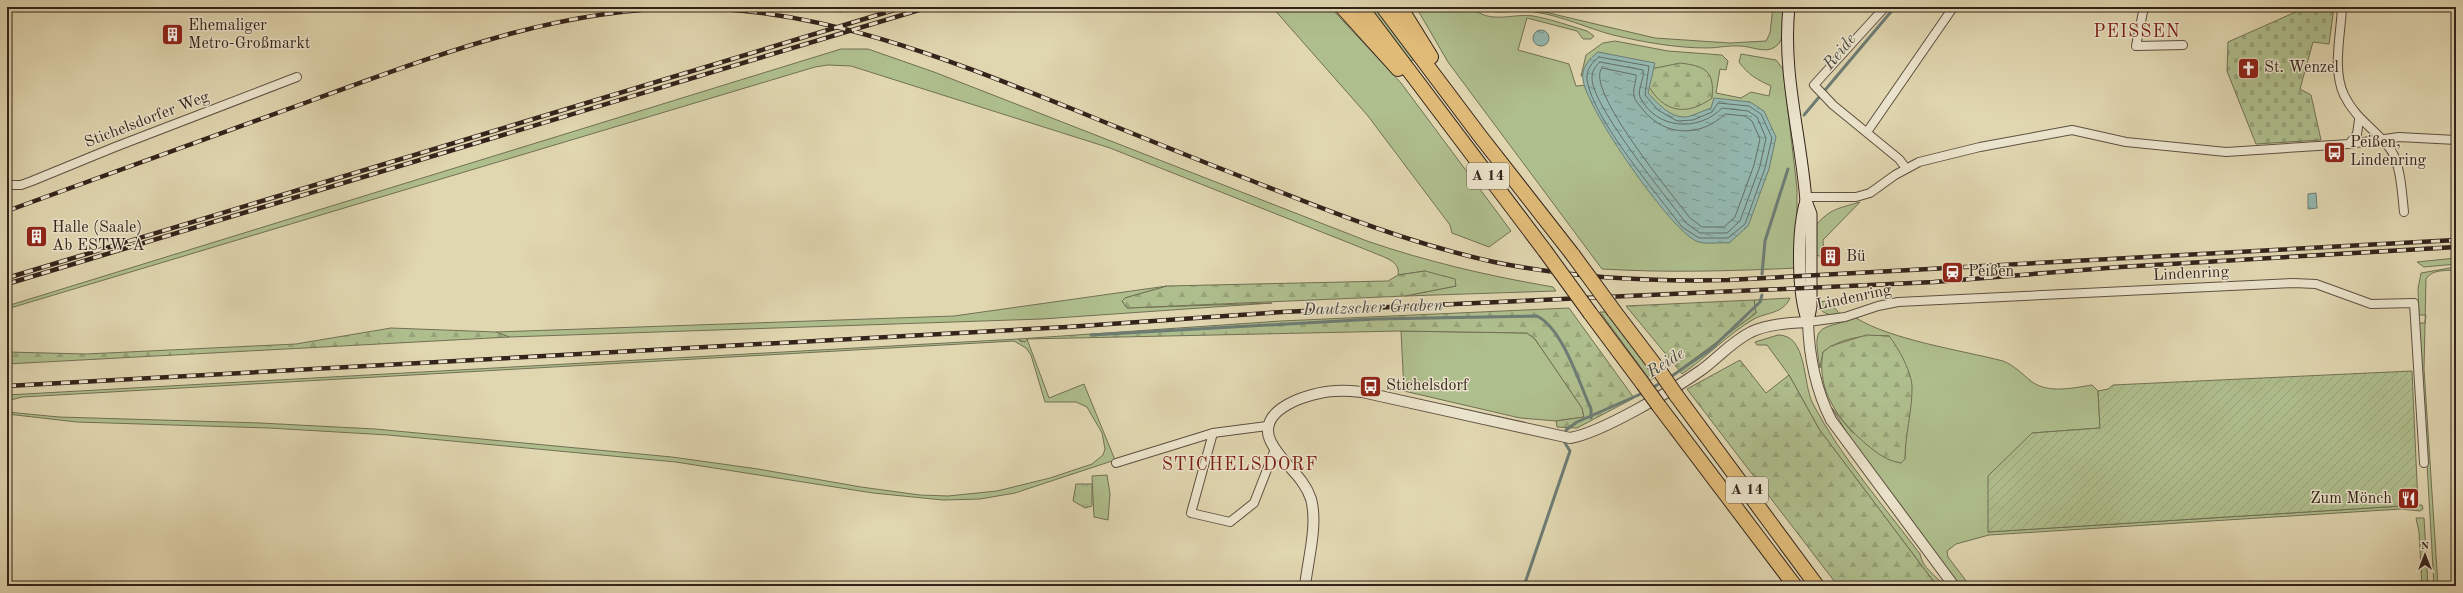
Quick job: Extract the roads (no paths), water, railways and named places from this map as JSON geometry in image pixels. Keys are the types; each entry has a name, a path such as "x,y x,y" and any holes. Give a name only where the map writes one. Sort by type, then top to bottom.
{"highway":[{"path":"1342,7 1390,62 1431,101"},
{"name":"A 14","path":"1361,7 1545,251 1794,586"},
{"name":"A 14","path":"1383,7 1480,136 1573,255 1817,586"},
{"path":"1400,7 1480,136"}],"main road":[{"path":"1789,7 1787,37 1789,78 1805,199 1801,216 1800,265 1802,306 1808,322"}],"street":[{"path":"1885,7 1814,85 1899,159 1906,168"},
{"path":"1867,132 1952,9 1951,7"},
{"path":"2144,7 2136,46 2183,45"},
{"path":"2342,7 2338,63 2342,88 2359,120 2383,141 2395,158 2404,212"},
{"name":"Stichelsdorfer Weg","path":"7,185 17,185 32,181 115,146 297,77"},
{"path":"2349,144 2357,134 2359,120"},
{"path":"1805,199 1849,198 1862,195 1878,188 1906,168 1919,162 1980,147 2072,130 2126,142 2226,152 2349,144 2383,141 2399,137 2456,140"},
{"name":"Lindenring","path":"1808,322 1845,317 1898,302 2293,283 2316,284 2371,304 2414,303 2424,463"},
{"path":"1304,586 1313,528 1311,500 1302,478 1275,449 1269,438 1267,426 1272,417 1280,410 1295,402 1334,391 1362,392 1570,438 1581,436 1629,412 1684,381 1709,364 1735,342 1752,332 1772,326 1808,322 1813,373 1819,395 1831,420 1954,586"},
{"path":"1116,463 1213,433 1267,426"},
{"path":"1213,433 1191,513 1230,522 1254,503 1275,449"}],"water":[{"path":"1541,30 1547,32 1549,38 1547,44 1541,46 1535,44 1533,38 1535,32"},
{"path":"1598,52 1655,63 1648,93 1657,103 1674,115 1686,117 1711,108 1714,98 1750,102 1764,111 1776,137 1769,169 1748,226 1729,243 1699,242 1684,232 1650,193 1631,167 1599,116 1588,95 1583,80 1583,72 1586,64"},
{"path":"2316,193 2317,208 2308,209 2308,194"}],"waterway":[{"name":"Reide","path":"1804,115 1895,7"},
{"name":"Reide","path":"1762,274 1765,241 1788,169"},
{"name":"Reide","path":"1669,378 1711,349 1760,302 1762,295"},
{"name":"Dautzscher Graben","path":"1091,335 1375,319 1537,316 1555,332 1562,344 1591,409 1591,418"},
{"name":"Reide","path":"1652,388 1662,382"},
{"name":"Reide","path":"1566,430 1577,422 1643,393"},
{"name":"Reide","path":"1524,586 1570,451 1565,443"}],"railway":[{"path":"7,278 904,7"},
{"path":"7,284 929,7"},
{"path":"7,211 404,67 450,52 497,38 591,16 639,10 688,8 738,10 787,17 835,27 883,40 977,72 1284,194 1373,227 1463,255 1552,272 1611,278 1728,280 2456,240"},
{"path":"7,386 1067,327 1282,312 1934,282 2120,267 2456,247"}],"place":[{"name":"Ehemaliger Metro-Großmarkt","path":"173,35"},
{"name":"St. Wenzel","path":"2248,68"},
{"name":"Peißen, Lindenring","path":"2334,152"},
{"name":"Halle (Saale) Ab ESTW-A","path":"36,237"},
{"name":"Bü","path":"1831,257"},
{"name":"Peißen","path":"1953,272"},
{"name":"Stichelsdorf","path":"1370,386"},
{"name":"Zum Mönch","path":"2408,499"}],"district":[{"name":"PEISSEN","path":"2137,32"},
{"name":"STICHELSDORF","path":"1240,465"}]}
